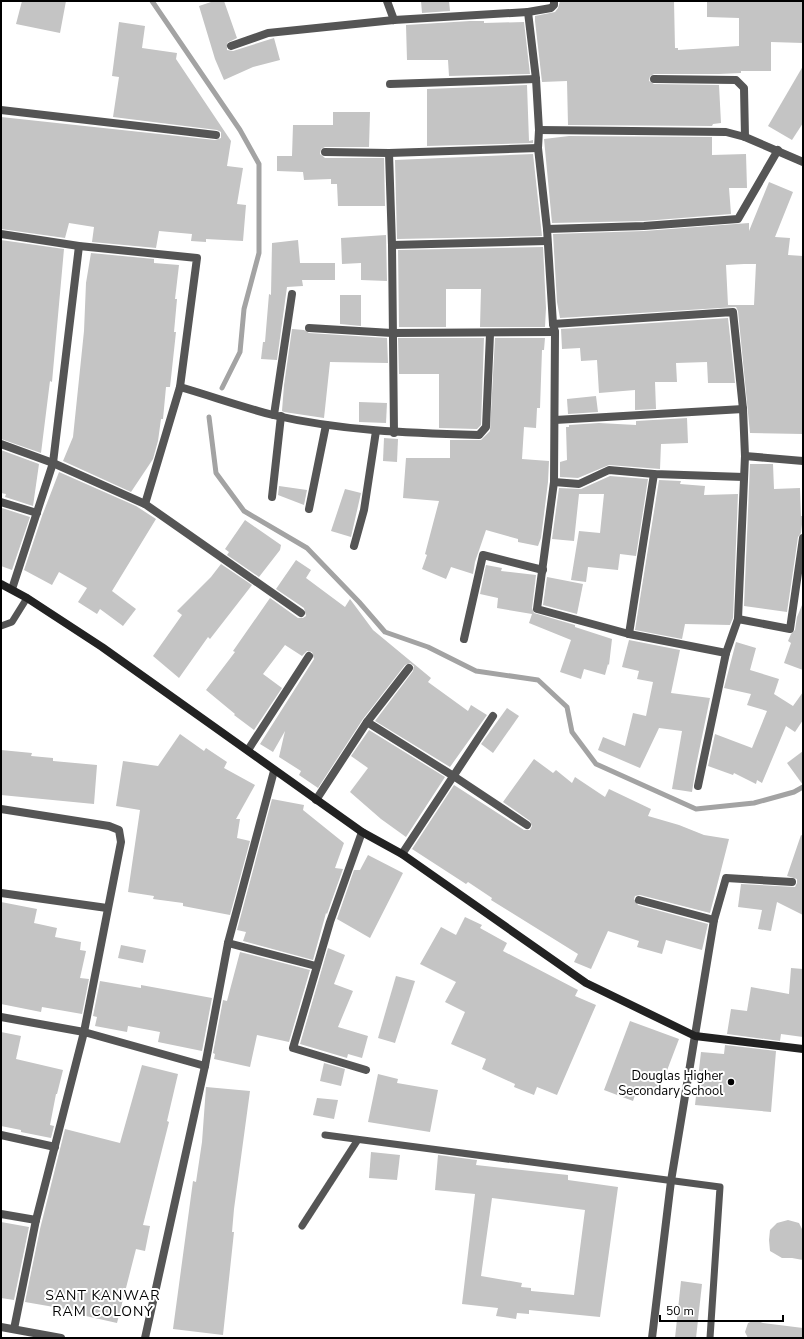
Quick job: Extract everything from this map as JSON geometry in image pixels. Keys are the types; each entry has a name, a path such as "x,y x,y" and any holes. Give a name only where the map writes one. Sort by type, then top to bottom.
{"street":[{"path":"387,1 394,20"},
{"path":"231,46 268,33 394,20 528,12 551,8 554,6 554,1"},
{"path":"528,12 536,79 539,130 538,148 547,228 554,328 554,482 544,570 537,609 629,634 726,653"},
{"path":"390,84 536,79"},
{"path":"654,79 736,80 744,88 745,137"},
{"path":"1,110 216,135"},
{"path":"539,130 726,132 745,137 802,160"},
{"path":"325,152 389,153 538,148"},
{"path":"547,228 644,226 738,219 778,150"},
{"path":"389,153 392,245 394,433"},
{"path":"1,234 79,246 197,258 180,387 145,504"},
{"path":"392,245 547,240"},
{"path":"12,589 53,463 79,246"},
{"path":"272,497 277,416 292,294"},
{"path":"309,328 392,333 490,334 733,312 743,410 745,456 738,619 726,653 698,786"},
{"path":"180,387 277,416 326,425 394,433 479,435 486,428 490,334"},
{"path":"555,420 743,410"},
{"path":"309,509 326,425"},
{"path":"354,546 364,510 376,431"},
{"path":"1,444 53,463 145,504 300,613"},
{"path":"745,456 803,461"},
{"path":"554,482 579,484 609,470 654,474 744,477"},
{"path":"629,634 654,474"},
{"path":"1,502 37,513"},
{"path":"738,619 790,629 803,538"},
{"path":"464,639 483,555 544,570"},
{"path":"1,584 27,598 102,647 248,750 274,771 362,832 402,854 586,983 695,1036 803,1049"},
{"path":"248,750 309,656"},
{"path":"316,800 367,722 409,668"},
{"path":"402,854 494,716"},
{"path":"367,722 455,776 526,826"},
{"path":"144,1338 205,1066 228,943 274,771"},
{"path":"1,809 109,826 119,830 120,842 84,1032 36,1220 14,1329"},
{"path":"362,832 316,966 293,1048 366,1070"},
{"path":"652,1338 672,1181 695,1036 714,920 726,878 792,882"},
{"path":"1,893 107,908"},
{"path":"639,900 714,920"},
{"path":"228,943 316,966"},
{"path":"1,1017 84,1032 205,1066"},
{"path":"1,1135 55,1147"},
{"path":"1,1214 36,1220"},
{"path":"1,1327 61,1338"}],"lane":[{"path":"1,626 12,622 27,598"},
{"path":"325,1135 357,1141 720,1187 710,1338"},
{"path":"302,1226 357,1141"}],"building":[{"path":"22,1 66,1 60,33 16,24"},
{"path":"214,1 224,1 237,38 227,43 227,50 233,51 274,38 280,60 253,67 224,80 215,59 199,6"},
{"path":"421,1 449,1 450,11 422,13"},
{"path":"560,1 674,1 675,48 678,48 678,50 739,46 739,18 707,17 707,1 803,1 803,43 771,42 771,71 741,71 741,73 719,74 654,74 650,76 649,81 654,84 719,85 721,123 713,124 712,126 568,125 567,81 542,82 535,21 535,16 555,12"},
{"path":"484,21 484,23 524,22 530,74 449,76 448,60 407,60 406,25"},
{"path":"119,22 145,26 142,48 177,53 176,59 231,141 227,166 243,168 237,204 246,205 243,241 206,239 206,242 191,241 192,234 159,231 156,248 92,242 94,227 69,223 65,238 1,229 1,117 215,140 221,138 221,132 217,130 113,117 119,77 112,76"},
{"path":"803,66 803,123 792,140 768,126"},
{"path":"527,85 529,141 533,140 533,143 427,146 427,89"},
{"path":"333,112 370,112 369,147 325,147 321,149 320,154 325,158 384,158 385,206 338,206 337,184 331,184 331,179 304,180 303,172 277,171 277,156 292,156 293,125 333,125"},
{"path":"569,136 712,137 712,155 746,154 747,188 729,188 731,214 644,221 552,223 544,139"},
{"path":"533,154 542,236 397,239 395,160"},
{"path":"769,182 793,192 775,237 790,238 788,255 803,256 803,434 750,433 738,311 736,307 560,318 557,302 553,234 644,231 749,223 749,231","holes":["756,264 754,305 728,305 726,265"]},
{"path":"386,235 387,281 361,280 361,263 342,264 341,238"},
{"path":"1,240 64,249 52,382 50,381 41,453 1,439"},
{"path":"298,240 300,263 335,263 335,280 302,280 303,286 287,287 277,360 261,359 263,342 265,342 269,294 271,295 272,243"},
{"path":"543,247 546,308 545,327 480,327 481,289 446,289 446,327 399,327 398,250"},
{"path":"91,253 154,259 154,263 179,265 175,299 177,299 174,332 176,332 170,387 166,387 163,419 161,419 158,441 153,459 131,492 63,461 73,437 84,331 86,283"},
{"path":"340,295 361,295 361,326 340,324"},
{"path":"728,318 735,383 708,383 707,362 676,363 677,382 655,382 656,409 635,410 635,390 599,393 597,360 581,361 580,348 562,349 561,329"},
{"path":"292,329 304,330 309,333 387,338 388,363 330,362 324,418 284,412 282,411 284,385"},
{"path":"398,338 484,338 481,425 477,429 439,428 439,374 399,374"},
{"path":"495,338 545,338 544,350 542,350 540,408 537,408 536,428 524,427 522,459 549,461 541,538 538,546 518,542 518,539 486,530 475,562 473,574 451,567 446,579 422,569 427,555 425,554 439,501 403,498 406,458 450,458 450,440 481,440 490,431"},
{"path":"596,396 598,412 568,414 567,399"},
{"path":"359,402 387,403 386,423 359,422"},
{"path":"687,418 688,443 661,444 660,469 609,465 578,478 560,477 560,462 567,460 566,427 569,427 569,425 599,423 636,425 636,421"},
{"path":"384,438 398,439 397,462 383,461"},
{"path":"1,450 39,464 33,506 5,497 6,494 1,493"},
{"path":"750,464 773,464 774,489 800,488 801,516 803,516 801,533 798,537 787,612 744,606"},
{"path":"59,472 136,506 156,519 112,591 136,609 123,626 100,609 97,614 78,602 87,588 59,572 52,585 24,570 42,516"},
{"path":"610,476 648,479 636,556 620,554 618,570 588,567 586,582 571,580 579,531 600,533 604,494 579,494 574,541 552,539 559,488 581,489"},
{"path":"659,480 681,481 680,484 705,486 704,495 738,494 733,618 730,625 685,624 682,639 635,630"},
{"path":"279,486 307,490 304,505 278,495"},
{"path":"345,489 361,493 351,537 331,531"},
{"path":"2,508 30,517 12,570 1,566"},
{"path":"245,520 281,545 280,550 259,577 227,555 229,552 225,549"},
{"path":"296,560 311,570 306,578 345,607 350,599 373,630 431,678 428,682 468,711 471,705 487,715 450,767 375,721 413,671 414,666 410,663 405,665 363,719 318,788 299,775 301,771 279,757 285,731 273,752 260,744 314,659 312,652 307,651 302,656 285,645 263,674 282,688 254,730 234,715 235,714 206,690 235,652 233,651 270,598 298,618 303,618 306,616 304,608 276,589"},
{"path":"221,564 252,585 210,639 208,637 179,678 153,656 182,615 177,611 211,577"},
{"path":"486,565 502,568 501,571 536,575 532,608 534,613 575,625 575,627 612,639 609,665 608,664 605,675 584,669 581,679 560,672 571,640 529,623 532,614 497,608 498,598 480,594"},
{"path":"547,577 583,584 577,614 543,605"},
{"path":"802,605 803,670 784,663 791,643 788,641 791,634 795,630 797,617"},
{"path":"629,640 680,650 671,693 710,698 692,792 672,789 682,731 659,728 640,768 598,750 603,737 625,746 633,713 646,716 653,682 637,679 639,671 622,667"},
{"path":"736,642 756,648 750,670 779,679 774,694 793,706 803,692 803,720 795,732 786,726 762,783 757,780 756,784 734,773 733,775 708,766 715,734 752,748 767,711 747,705 751,694 724,688"},
{"path":"507,708 519,716 493,753 481,744"},
{"path":"369,730 445,777 406,837 381,819 350,792 368,768 351,756"},
{"path":"180,734 204,751 206,748 227,762 224,768 255,785 236,819 240,819 237,838 250,841 230,915 183,906 183,903 153,899 154,896 128,892 140,810 116,806 123,761 158,766"},
{"path":"1,750 32,753 31,756 53,758 53,761 97,765 94,804 1,795"},
{"path":"803,751 803,785 787,763"},
{"path":"534,759 553,773 556,770 572,783 575,777 605,797 609,789 651,809 648,816 679,825 704,835 729,839 710,913 640,895 635,896 634,899 638,905 708,924 702,950 666,940 662,954 637,947 639,941 608,931 591,969 574,962 578,954 491,900 492,898 468,882 466,884 412,849 454,785 524,830 530,830 532,826 530,821 503,802"},
{"path":"272,799 304,805 303,810 344,843 335,868 343,869 327,914 326,913 313,960 243,941 246,932 237,930"},
{"path":"801,835 803,836 803,915 777,902 771,931 758,929 762,910 738,907 741,884 795,887 797,879 787,876"},
{"path":"368,855 403,873 370,938 337,919 354,870 360,870"},
{"path":"1,902 37,909 34,923 57,928 55,937 81,942 80,950 86,951 80,978 89,979 82,1014 42,1007 41,1012 1,1004"},
{"path":"465,917 482,925 480,928 507,943 503,951 578,990 575,996 596,1005 557,1095 537,1087 534,1095 514,1087 515,1084 482,1069 486,1059 451,1044 465,1012 445,1002 456,982 420,964 441,927 456,935"},
{"path":"121,945 146,950 143,963 118,958"},
{"path":"328,948 345,955 334,984 353,991 338,1027 368,1036 362,1058 348,1054 347,1058 300,1044"},
{"path":"240,952 310,970 289,1042 257,1035 250,1067 214,1059 215,1054 213,1053 223,1000 227,1001"},
{"path":"791,968 803,969 803,1037 781,1034 780,1041 727,1034 731,1009 747,1011 751,987 789,994"},
{"path":"396,976 415,981 395,1043 378,1038"},
{"path":"100,981 141,988 141,985 212,998 202,1051 158,1042 160,1032 128,1026 127,1032 95,1026 97,1017 93,1016"},
{"path":"630,1021 679,1039 658,1094 638,1086 633,1101 604,1090"},
{"path":"1,1032 21,1036 16,1059 63,1070 56,1094 50,1125 54,1126 51,1138 1,1126"},
{"path":"725,1045 776,1051 771,1112 695,1105 701,1052 724,1054"},
{"path":"324,1063 345,1069 341,1086 320,1081"},
{"path":"142,1065 178,1074 167,1121 169,1122 143,1225 150,1226 145,1251 136,1249 117,1323 77,1314 77,1311 25,1302 40,1229 65,1129 120,1143"},
{"path":"378,1074 398,1079 397,1083 438,1090 430,1132 368,1122"},
{"path":"206,1087 250,1091 234,1209 232,1232 234,1232 223,1335 173,1329 193,1181 196,1182 202,1142"},
{"path":"317,1098 338,1100 334,1119 313,1115"},
{"path":"371,1152 400,1155 397,1180 369,1178"},
{"path":"438,1155 477,1160 476,1165 568,1175 568,1180 618,1187 600,1317 529,1310 529,1314 517,1313 516,1319 496,1316 498,1308 462,1304 475,1194 435,1190","holes":["492,1198 585,1210 574,1295 531,1291 531,1288 521,1287 522,1283 481,1276"]},
{"path":"788,1220 799,1223 803,1231 803,1260 782,1258 770,1251 770,1230 777,1223"},
{"path":"1,1222 29,1227 14,1300 1,1298"},
{"path":"681,1281 702,1284 696,1338 675,1338"},
{"path":"755,1320 763,1323 803,1328 803,1338 748,1338 745,1332 748,1323"}],"waterway":[{"path":"152,1 240,130 259,164 259,253 244,309 240,352 222,388"},
{"path":"209,417 216,473 244,511 307,548 359,602 385,632 428,647 476,671 538,680 567,707 572,732 596,764 696,809 754,803 794,792 803,787"}],"place":[{"name":"Douglas Higher Secondary School","path":"731,1082"}],"district":[{"name":"SANT KANWAR RAM COLONY","path":"103,1304"}]}
